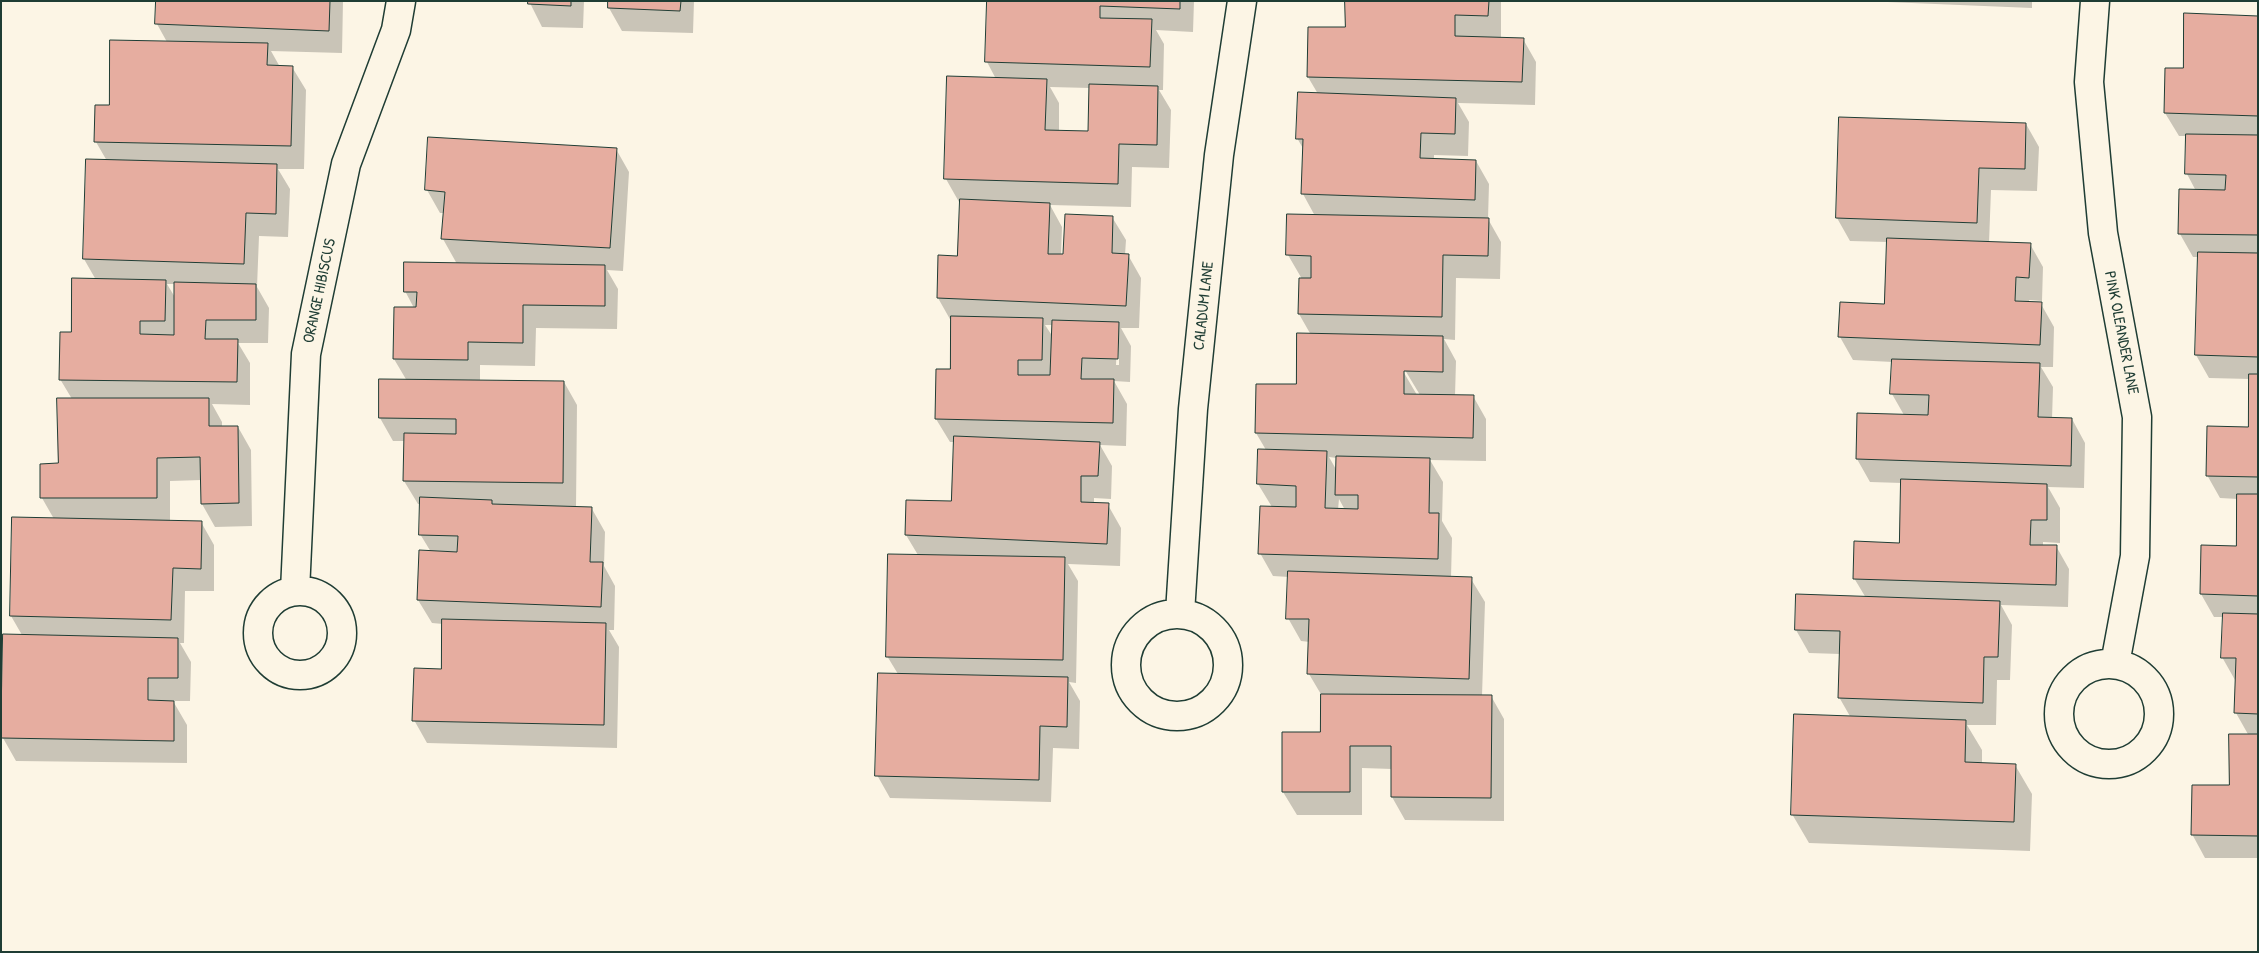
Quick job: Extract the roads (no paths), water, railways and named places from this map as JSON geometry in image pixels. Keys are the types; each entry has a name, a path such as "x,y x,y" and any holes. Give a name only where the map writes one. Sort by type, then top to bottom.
{"street":[{"name":"ORANGE HIBISCUS","path":"295,591 306,354 346,164 396,30 401,1"},
{"name":"CALADUM LANE","path":"1180,613 1193,409 1215,194 1242,1"},
{"name":"PINK OLEANDER LANE","path":"2095,1 2089,82 2103,233 2137,417 2135,556 2115,664"}]}
